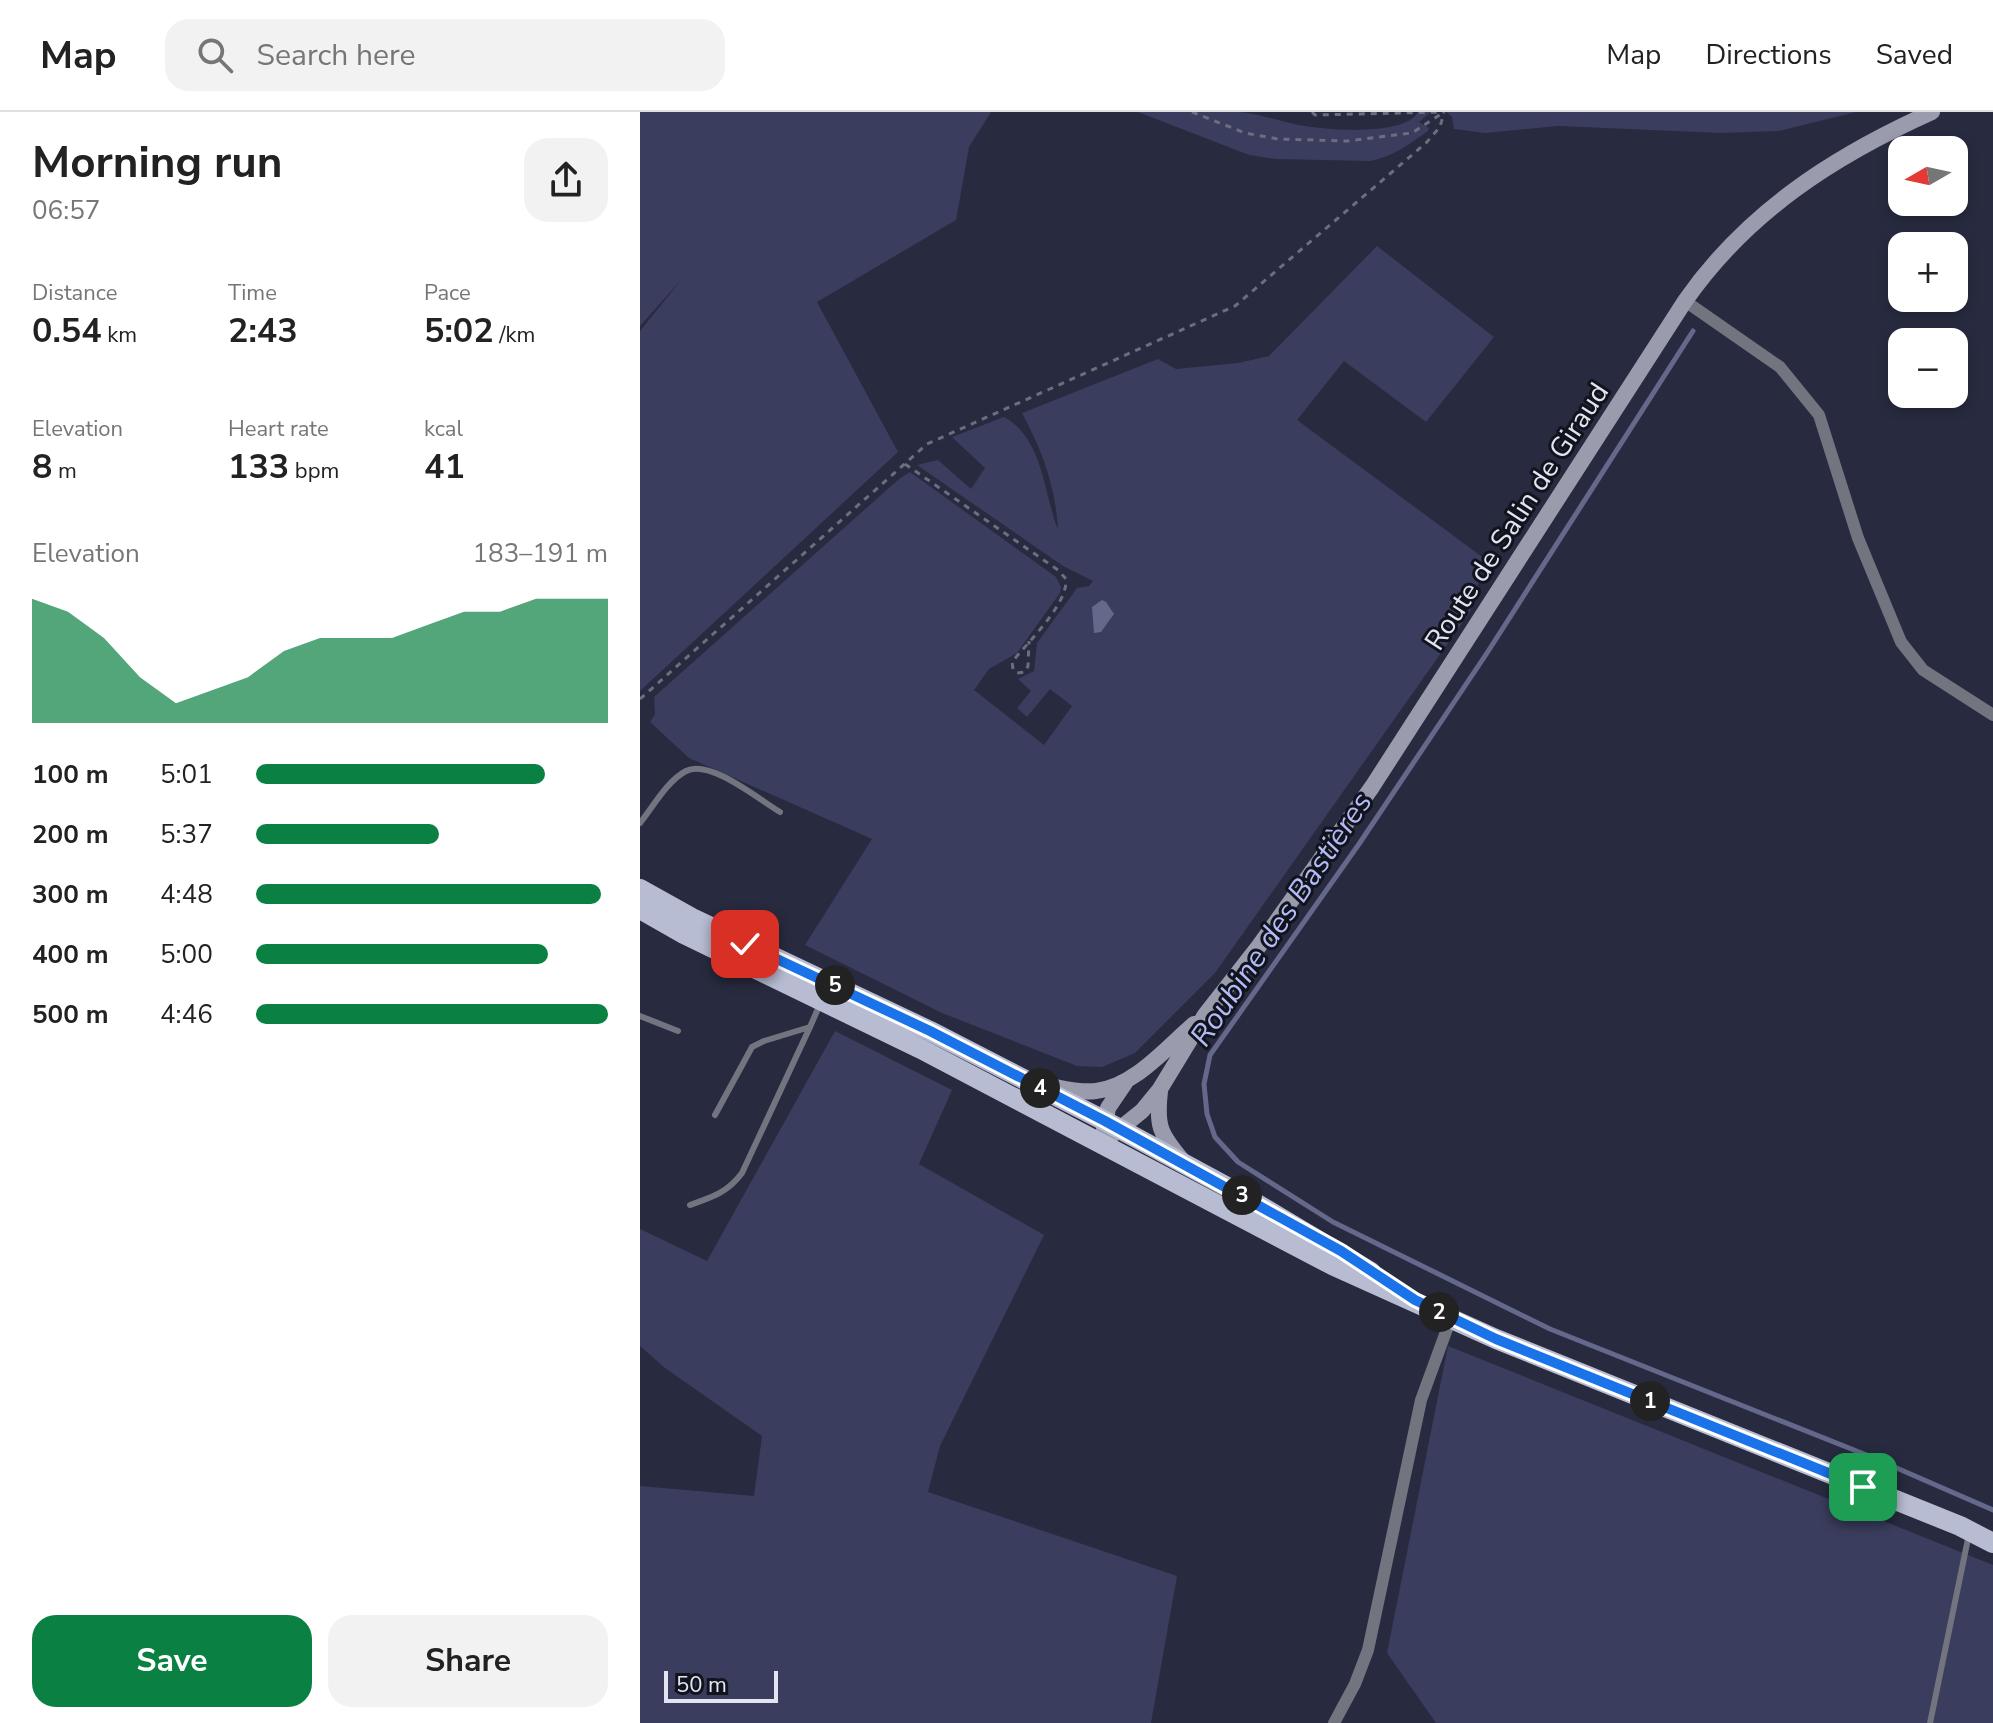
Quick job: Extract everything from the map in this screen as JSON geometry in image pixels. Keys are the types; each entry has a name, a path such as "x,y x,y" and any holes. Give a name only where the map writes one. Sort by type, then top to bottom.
{"main road":[{"name":"Route de Salin de Giraud","path":"1102,1143 1113,1126 1142,1111 1160,1089 1205,1015 1259,946 1372,787 1685,301 1722,253 1786,194 1867,143 1932,112"},
{"path":"640,889 688,926"},
{"path":"640,909 688,926 1024,1090 1113,1126 1341,1251 1415,1300"},
{"name":"Route de Salin de Giraud","path":"1113,1126 1112,1100 1126,1082 1205,1015"},
{"name":"Route de Salin de Giraud","path":"1024,1090 1097,1091 1126,1082"},
{"path":"1160,1089 1157,1116 1160,1130 1186,1164"},
{"path":"1024,1090 1102,1143 1334,1266 1496,1339 1984,1537"}],"street":[{"path":"1685,301 1780,367 1819,415 1858,538 1901,642 1923,670 1993,715"},
{"path":"1334,1723 1355,1684 1368,1650 1421,1400 1451,1318"}],"lane":[{"path":"640,823 674,781 686,771 700,767 713,771 780,812"},
{"path":"690,1205 731,1187 742,1173 826,992"},
{"path":"640,1016 678,1031"},
{"path":"715,1115 752,1047 810,1027"},
{"path":"1930,1723 1984,1537"}],"path":[{"path":"1192,112 1245,133 1278,139 1347,141 1412,133 1444,112"},
{"path":"1312,112 1315,115 1444,112"},
{"path":"640,699 927,444 1235,306 1426,143 1440,127 1444,112"},
{"path":"905,464 1058,570 1066,579 1063,598 1012,662 1017,673 1025,672 1028,666 1029,641"}],"shaded area":[{"path":"640,112 991,112 969,147 956,220 817,302 898,452 640,691 640,331 682,279 640,326"},
{"path":"1138,112 1238,112 1305,126 1366,130 1399,125 1411,120 1418,112 1431,112 1419,122 1429,128 1428,131 1393,153 1370,161 1276,159 1249,155"},
{"path":"1446,112 1856,112 1779,131 1721,133 1558,126 1485,133 1454,129 1452,117"},
{"path":"1377,246 1494,337 1426,422 1344,361 1297,420 1485,559 1470,612 1215,973 1135,1053 1102,1067 1077,1066 942,1013 805,945 872,839 689,758 650,722 655,714 654,697 910,472 1056,577 1061,587 1060,593 1017,653 989,669 974,690 1044,745 1072,706 1050,689 1027,717 1017,708 1031,691 1018,679 1034,671 1037,643 1077,588 1089,586 1093,581 1063,566 917,465 938,460 971,489 985,468 952,437 1004,417 1017,426 1035,452 1058,530 1047,470 1022,413 1158,359 1176,369 1238,363 1269,356"},
{"path":"1102,600 1114,614 1101,632 1094,633 1092,607"},
{"path":"835,1031 952,1090 919,1164 1044,1235 940,1446 928,1492 1177,1576 1151,1723 640,1723 640,1486 754,1496 762,1436 665,1368 640,1346 640,1229 707,1261"},
{"path":"1448,1346 1993,1565 1993,1723 1436,1723 1387,1653"}],"waterway":[{"name":"Roubine des Bastières","path":"1693,331 1487,653 1359,844 1210,1055 1204,1084 1207,1114 1215,1137 1238,1162 1333,1222 1550,1329 1869,1456 1993,1510"}],"route":[{"path":"745,944 930,1031 1186,1164 1341,1251 1415,1300 1451,1318 1863,1487"}]}
